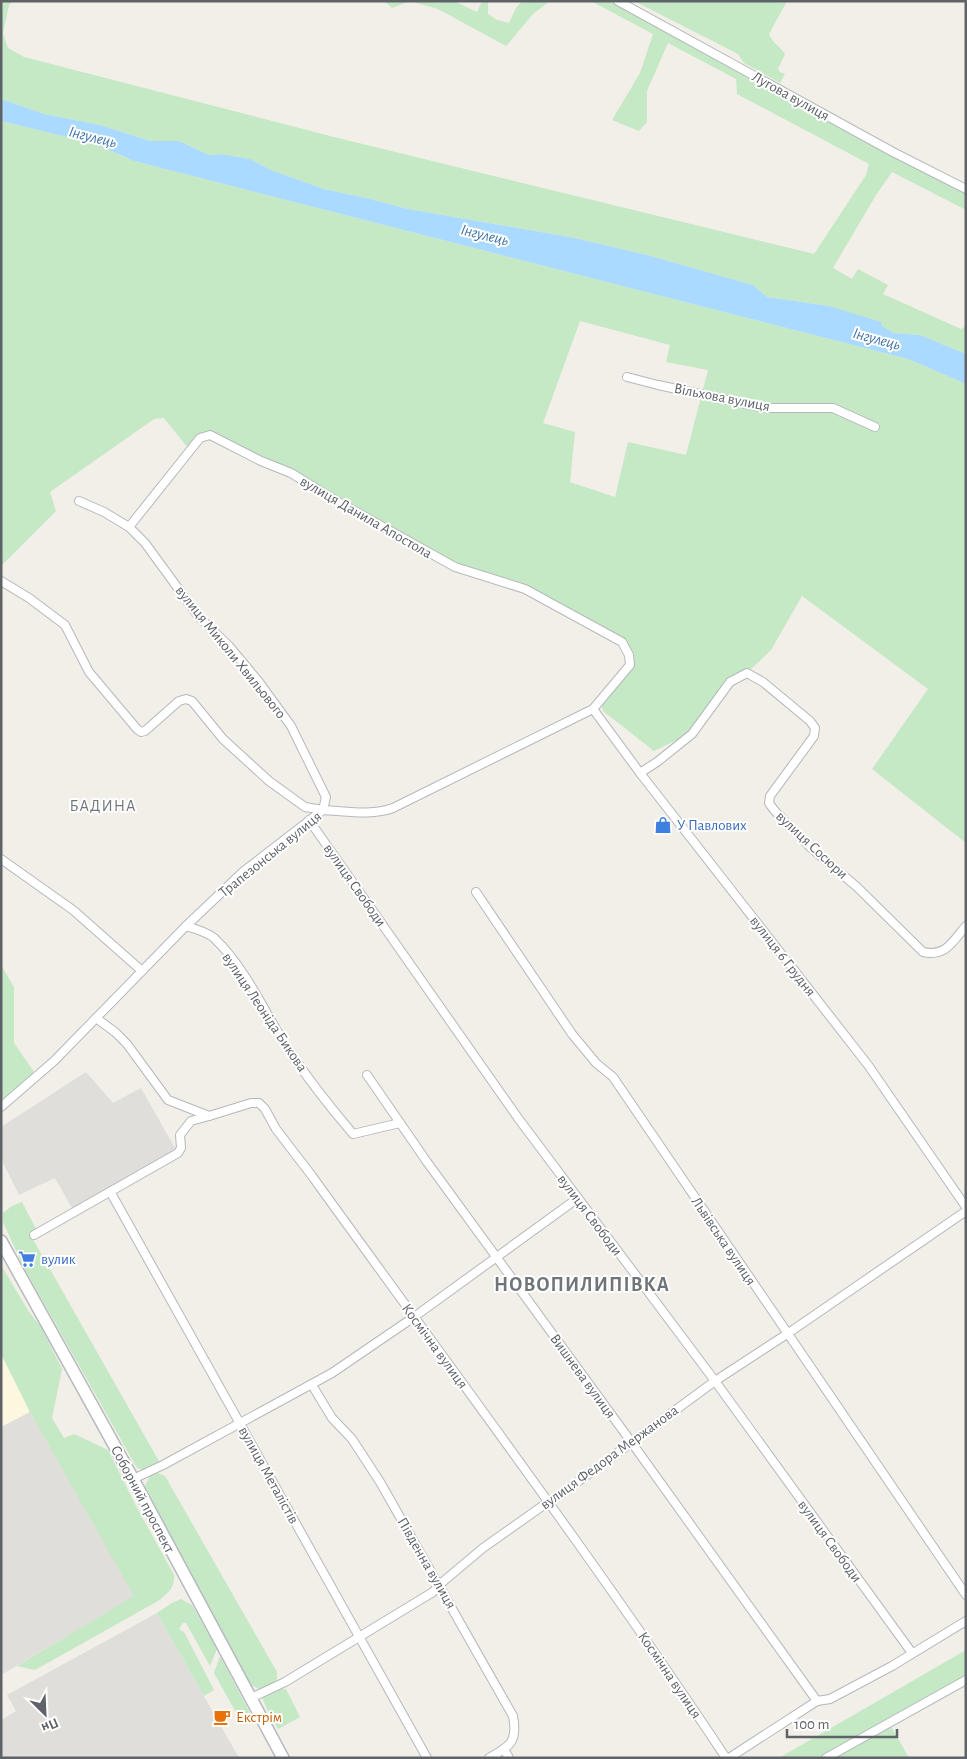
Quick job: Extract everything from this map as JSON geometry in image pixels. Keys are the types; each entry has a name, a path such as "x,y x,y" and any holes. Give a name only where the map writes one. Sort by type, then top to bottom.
{"main road":[{"name":"Соборний проспект","path":"1,1241 133,1479 283,1758"}],"street":[{"name":"Лугова вулиця","path":"618,1 894,152 966,189"},
{"name":"Вільхова вулиця","path":"627,377 765,408 833,408 875,427"},
{"name":"вулиця Данила Апостола","path":"129,528 200,438 210,435 291,474 455,567 525,589 622,642 629,654"},
{"name":"вулиця Миколи Хвильового","path":"79,501 104,512 129,528 145,543 199,618 229,646 259,682 291,726 326,798 323,810"},
{"path":"1,582 30,598 65,625 89,672 141,732 145,731 179,701 192,700 223,739 269,780 305,807 323,810"},
{"name":"Трапезонська вулиця","path":"1,1107 54,1061 186,926 244,871 309,820 323,810 369,813 393,808 593,710 630,665 629,654"},
{"name":"вулиця Сосюри","path":"640,773 692,734 730,682 747,673 763,682 810,721 815,728 814,736 770,796 769,803 774,810 810,847 857,887 923,952 934,954 944,951 966,926"},
{"name":"вулиця 6 Грудня","path":"593,710 868,1065 966,1209"},
{"name":"вулиця Свободи","path":"309,820 518,1118 715,1381 912,1653"},
{"path":"1,860 73,910 142,970"},
{"name":"Львівська вулиця","path":"476,892 572,1034 596,1064 613,1077 966,1595"},
{"name":"вулиця Леоніда Бикова","path":"186,926 212,937 239,970 289,1050 334,1112 353,1134 400,1123"},
{"path":"96,1018 127,1044 168,1100 208,1116"},
{"name":"Вишнева вулиця","path":"367,1075 427,1162 817,1701"},
{"name":"Космічна вулиця","path":"111,1193 178,1153 181,1148 180,1136 191,1121 251,1103 258,1104 265,1109 276,1129 549,1504 670,1674 727,1758"},
{"path":"34,1235 111,1193"},
{"name":"вулиця Металістів","path":"111,1193 427,1758"},
{"path":"133,1479 163,1465 332,1374 578,1198"},
{"name":"вулиця Федора Мержанова","path":"252,1698 285,1682 434,1592 439,1585 483,1548 540,1507 549,1504 715,1381 787,1334 966,1209"},
{"name":"Південна вулиця","path":"312,1384 332,1418 352,1439 380,1482 513,1716 516,1729 514,1739 504,1749"},
{"path":"727,1758 817,1701 830,1699 892,1666 966,1621"},
{"path":"826,1758 966,1680"},
{"path":"489,1758 504,1749 509,1758"}],"shaded area":[{"path":"86,1072 113,1103 141,1088 176,1150 73,1210 55,1178 19,1195 1,1159 1,1127"},
{"path":"1,1354 30,1412 1,1427"},
{"path":"30,1412 135,1596 1,1675 1,1427"},
{"path":"157,1613 239,1758 1,1758 1,1720 16,1711 7,1695"}],"green space":[{"path":"1,1 13,1 9,5 3,33 8,48 24,57 334,137 814,254 866,175 869,164 737,94 736,79 668,43 647,91 647,122 639,131 612,120 640,73 653,34 591,1 613,1 966,192 966,210 892,172 876,195 833,268 852,279 858,269 888,285 883,294 961,329 966,326 966,354 920,335 893,333 881,326 829,306 767,297 753,285 647,255 575,238 408,209 324,189 271,170 250,159 221,154 209,155 179,141 150,141 100,125 44,114 1,99"},
{"path":"384,1 410,1 392,8"},
{"path":"410,1 454,1 477,12 482,1 488,1 488,14 497,20 509,23 516,8 522,1 550,1 533,14 506,46 438,9"},
{"path":"634,1 787,1 769,34 785,54 778,69 785,74 780,83 744,63 738,54"},
{"path":"1,121 96,144 134,161 908,359 966,384 966,843 872,769 928,689 802,596 771,650 751,669 727,678 687,735 654,751 603,711 601,703 631,666 624,641 528,586 456,565 287,468 210,433 188,448 164,418 154,419 50,492 56,511 1,566","holes":["580,321 670,345 666,362 708,370 686,455 628,442 615,497 570,482 575,432 543,423"]},
{"path":"1,965 14,987 14,1043 34,1072 1,1101"},
{"path":"22,1202 36,1229 30,1234 160,1463 144,1470 137,1468 24,1268 3,1222 3,1213 12,1206"},
{"path":"1,1265 29,1312 41,1327 62,1369 52,1418 64,1438 74,1434 108,1450 174,1575 172,1587 158,1601 35,1670 17,1666 134,1596 30,1412 1,1354"},
{"path":"158,1473 165,1476 277,1672 277,1679 274,1683 259,1689 251,1685 191,1576 145,1486 151,1474"},
{"path":"181,1599 192,1605 217,1649 210,1666 186,1623 183,1623 179,1629 184,1632 214,1690 204,1696 157,1613"},
{"path":"966,1650 966,1675 885,1720 892,1728 909,1758 779,1758"},
{"path":"220,1656 249,1711 250,1717 245,1719 238,1716 214,1673"},
{"path":"278,1689 286,1689 300,1717 278,1729 262,1697"}],"water":[{"name":"Інгулець","path":"1,99 44,114 100,125 150,141 179,141 209,155 221,154 250,159 271,170 324,189 408,209 575,238 647,255 753,285 767,297 829,306 881,322 882,326 893,333 920,335 966,354 966,384 908,359 134,161 96,144 1,121"}],"place":[{"name":"У Павлових","path":"663,825"},
{"name":"вулик","path":"27,1259"},
{"name":"Екстрім","path":"222,1717"}],"district":[{"name":"БАДИНА","path":"103,805"},
{"name":"НОВОПИЛИПІВКА","path":"582,1284"}]}
